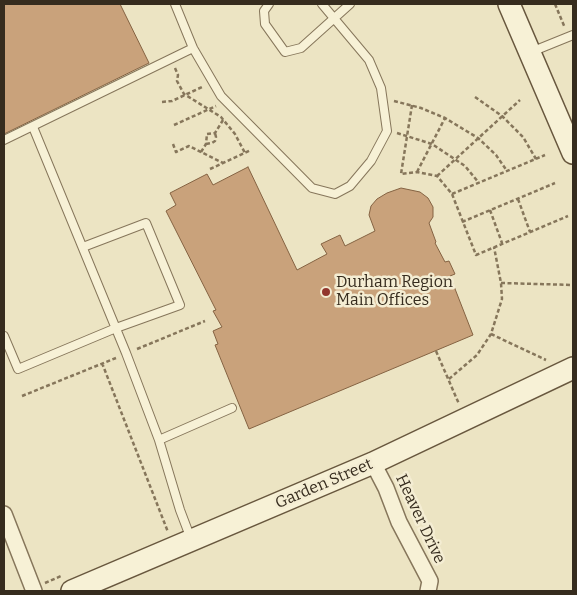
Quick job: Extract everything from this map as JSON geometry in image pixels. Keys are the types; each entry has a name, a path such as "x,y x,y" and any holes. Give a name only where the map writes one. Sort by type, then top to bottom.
{"street":[{"path":"509,4 573,153"},
{"name":"Garden Street","path":"72,591 373,463 563,366"},
{"name":"Heaver Drive","path":"373,463 386,488 399,522 430,582 428,591"},
{"path":"4,514 34,591"}],"lane":[{"path":"176,4 192,48 226,101 312,188 335,194 350,186 371,161 387,131 381,88 369,60 322,4"},
{"path":"269,4 264,10 264,24 285,52 301,48 350,4"},
{"path":"530,53 573,35"},
{"path":"4,140 192,48"},
{"path":"33,127 116,328 159,440 180,510 183,544"},
{"path":"4,336 18,369 116,328 180,305 146,223 83,247"},
{"path":"159,440 232,408"}],"path":[{"path":"172,58 178,75 177,81 185,95 223,120 236,134 245,153"},
{"path":"162,102 172,101 213,82"},
{"path":"475,97 502,116 523,137 536,159"},
{"path":"382,98 445,118 478,138 496,155 507,171"},
{"path":"437,176 520,100"},
{"path":"174,125 226,101"},
{"path":"412,106 400,174 417,172 437,176 452,194 476,255 568,216"},
{"path":"417,172 445,118"},
{"path":"206,144 215,141 215,133 223,120"},
{"path":"387,131 432,144 465,166 479,183"},
{"path":"201,152 206,144 207,134 215,133"},
{"path":"173,144 176,152 189,146 223,163"},
{"path":"210,169 251,150"},
{"path":"452,194 544,155"},
{"path":"462,222 555,183"},
{"path":"518,199 530,232"},
{"path":"490,210 502,243"},
{"path":"448,379 477,355 491,334 502,299 494,247"},
{"path":"501,283 573,285"},
{"path":"22,396 205,321"},
{"path":"491,334 563,366"},
{"path":"436,350 460,408"},
{"path":"102,363 183,544"}],"building":[{"path":"4,4 120,4 149,63 4,134"},
{"path":"248,167 297,270 327,254 321,244 340,235 345,246 375,231 369,215 371,206 377,199 401,188 420,192 428,198 433,207 433,217 429,223 435,243 445,262 449,261 455,274 450,276 473,335 249,429 215,345 218,344 213,331 222,327 213,311 216,310 166,211 176,205 170,193 207,174 213,185"}],"place":[{"name":"Durham Region Main Offices","path":"326,292"}]}
